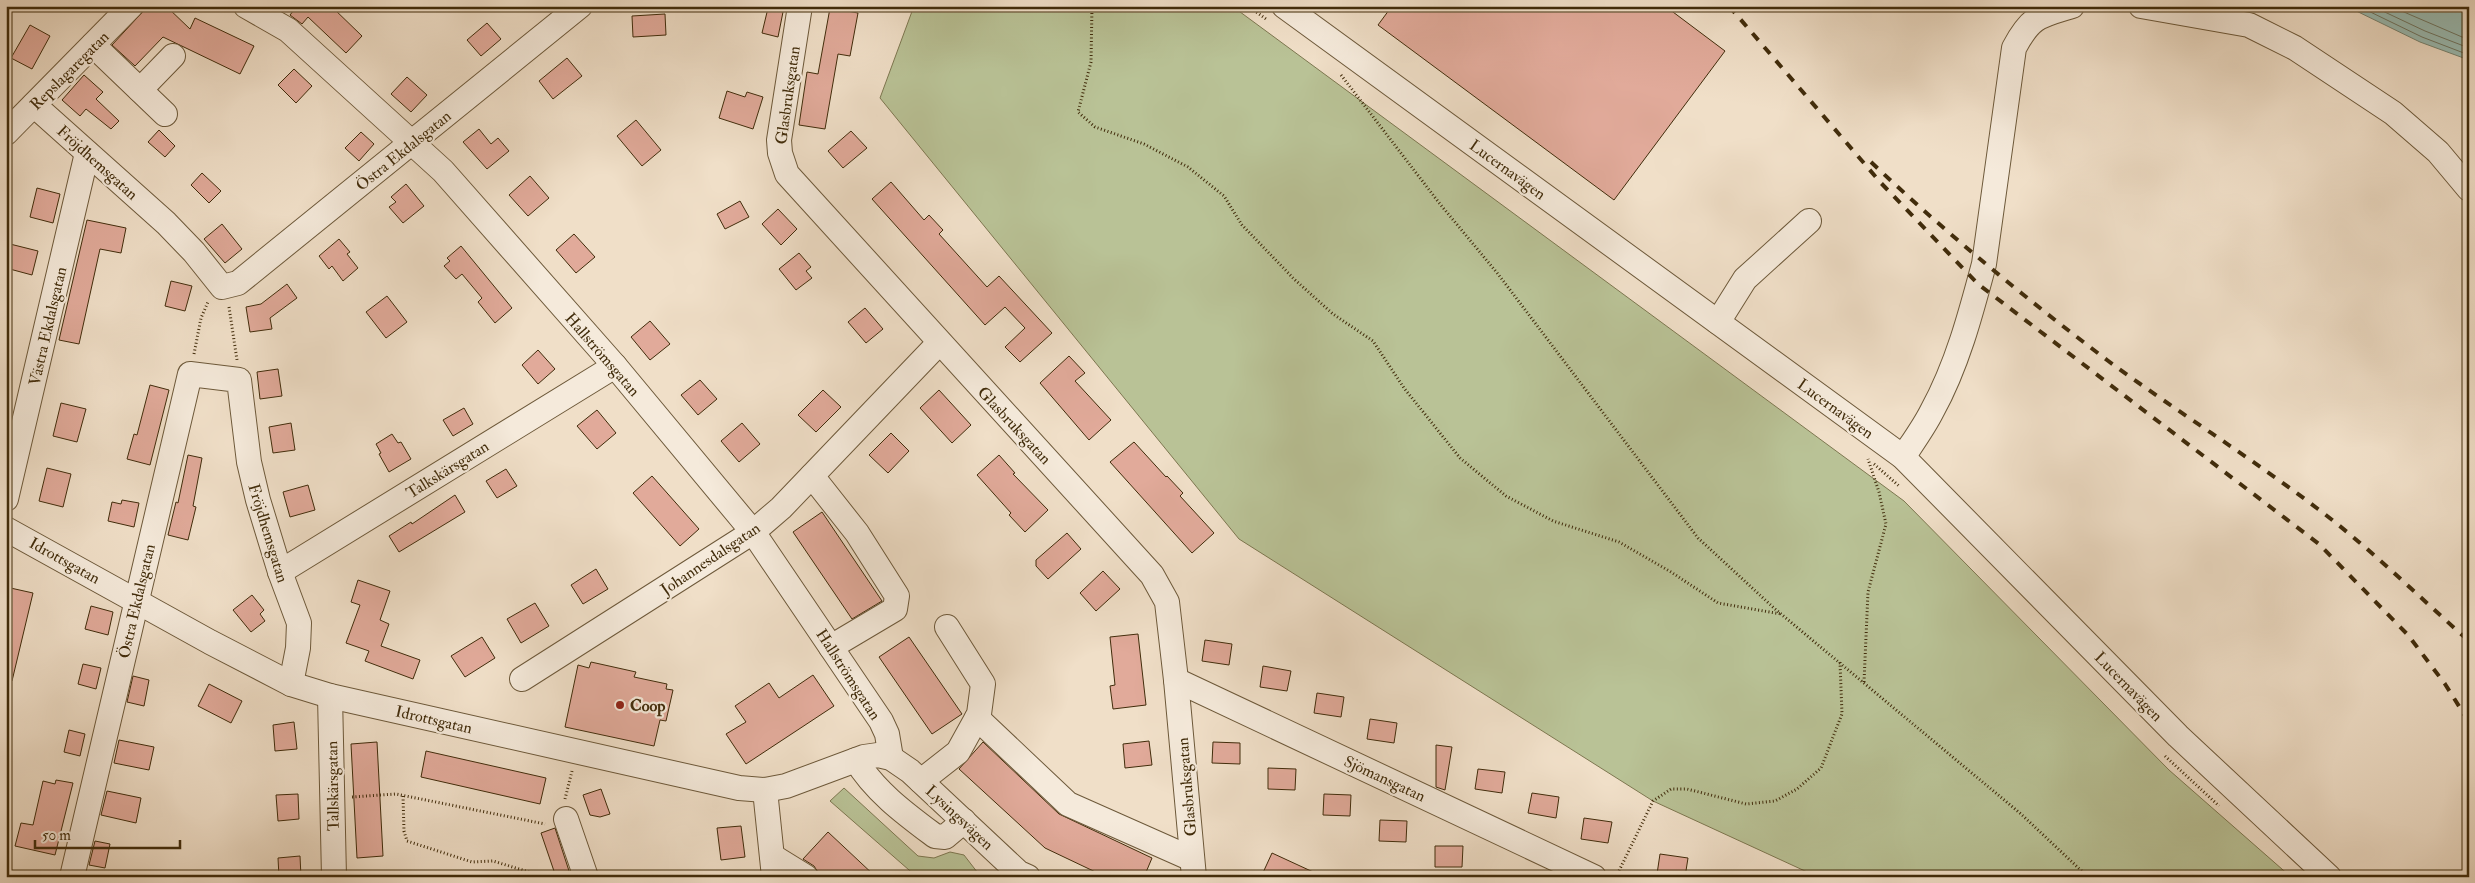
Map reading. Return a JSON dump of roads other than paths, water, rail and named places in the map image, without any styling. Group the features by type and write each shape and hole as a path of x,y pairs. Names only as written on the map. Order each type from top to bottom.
{"street":[{"name":"Repslagaregatan","path":"6,133 131,6"},
{"name":"Hallströmsgatan","path":"246,6 288,30 414,142 443,171 614,366 753,532 881,721 887,734 891,758"},
{"name":"Östra Ekdalsgatan","path":"222,287 238,283 580,6"},
{"name":"Glasbruksgatan","path":"800,6 779,140 782,163 795,185 1152,575 1167,602 1193,868"},
{"path":"1903,456 1932,412 1952,370 1982,270 2014,48 2024,29 2038,16 2072,6"},
{"path":"2141,6 2249,25 2295,48 2393,113 2438,152 2469,189"},
{"name":"Lucernavägen","path":"1278,14 1718,322 1903,456 2178,736 2329,877"},
{"path":"93,45 165,114"},
{"path":"140,90 173,56"},
{"name":"Fröjdhemsgatan","path":"34,105 166,223 194,252 222,287"},
{"name":"Västra Ekdalsgatan","path":"6,499 88,153"},
{"path":"1718,322 1745,279 1809,221"},
{"name":"Johannesdalsgatan","path":"522,679 753,532 812,476 939,343"},
{"name":"Talkskärsgatan","path":"280,572 614,366"},
{"name":"Östra Ekdalsgatan","path":"72,877 190,374 239,380"},
{"name":"Fröjdhemsgatan","path":"239,380 249,462 280,572 299,623 298,648 291,684"},
{"path":"812,476 857,533 897,596 895,609 831,647"},
{"name":"Idrottsgatan","path":"6,528 210,642 291,684 330,696 739,788 765,790 786,786 856,760 878,755 891,758"},
{"path":"921,781 958,752 977,718 983,684 947,627"},
{"name":"Sjömansgatan","path":"1176,680 1594,877"},
{"name":"Tallskärsgatan","path":"330,696 334,877"},
{"path":"977,718 1068,804 1193,868"},
{"name":"Lysingsvägen","path":"891,758 910,770 1021,875"},
{"path":"856,760 863,772 878,788 935,836 945,837 964,821"},
{"path":"765,790 772,866 806,877"},
{"path":"566,819 586,877"}],"water":[{"path":"2346,6 2469,6 2469,60 2420,42"}],"railway":[{"path":"1729,6 1881,183 1978,284 2319,544 2408,635 2445,684 2469,722"},
{"path":"1871,162 1957,240 2076,337 2133,379 2240,452 2338,524 2469,641"}],"place":[{"name":"Coop","path":"620,705"}]}
